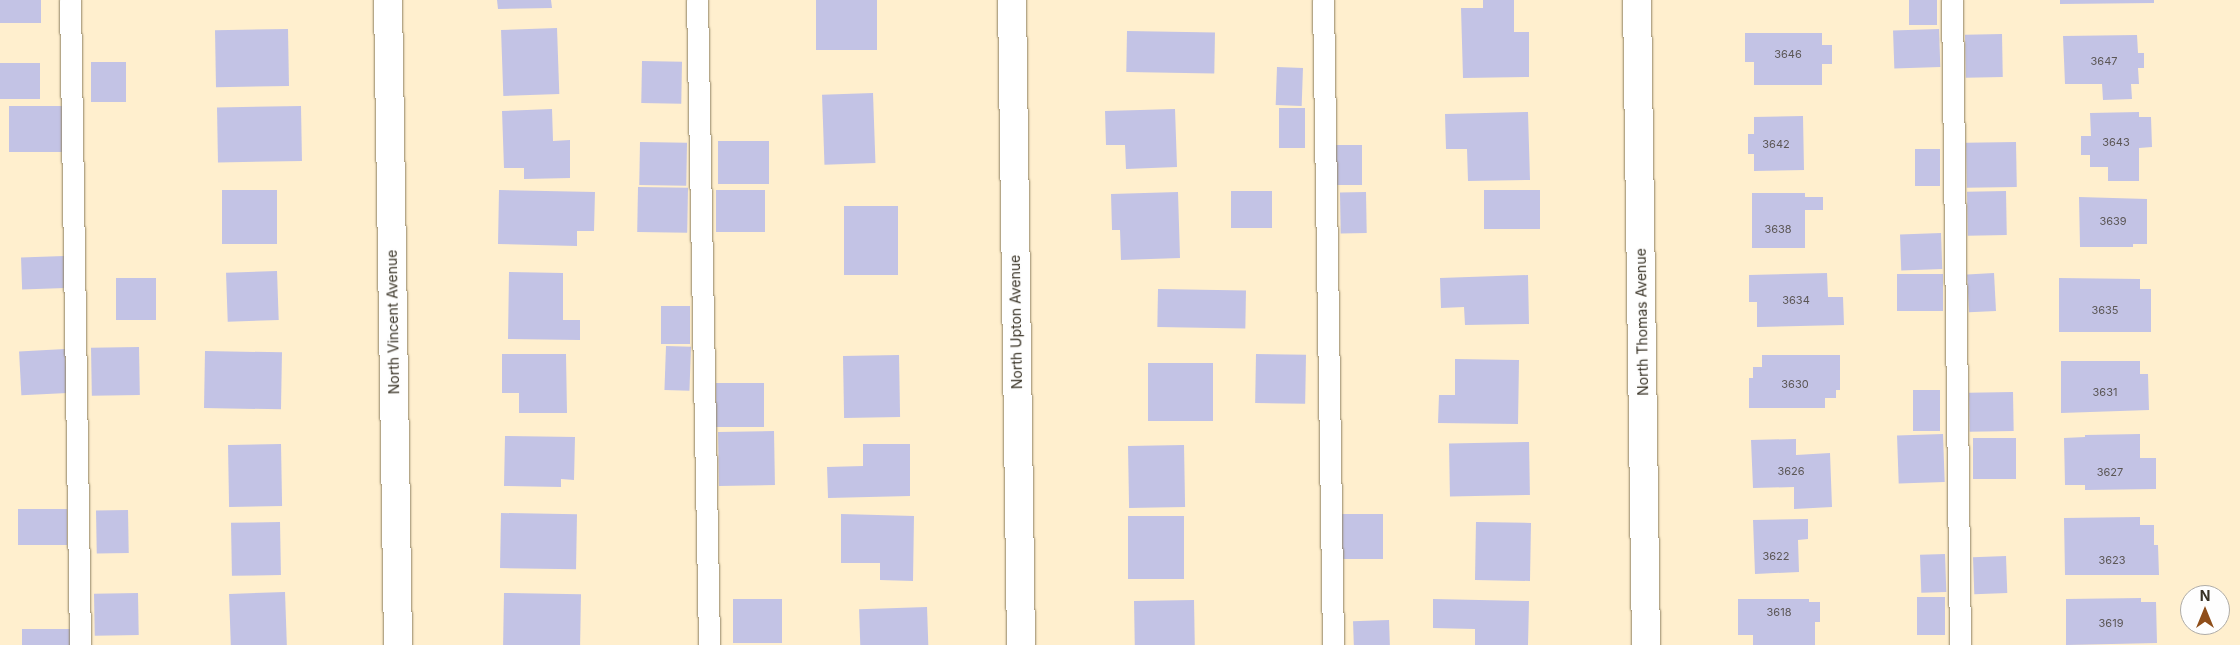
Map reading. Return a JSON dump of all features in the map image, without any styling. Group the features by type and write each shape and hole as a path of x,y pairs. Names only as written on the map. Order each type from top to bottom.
{"street":[{"name":"North Vincent Avenue","path":"388,0 398,645"},
{"name":"North Upton Avenue","path":"1012,0 1021,645"},
{"name":"North Thomas Avenue","path":"1637,0 1646,645"}],"lane":[{"path":"70,0 80,645"},
{"path":"697,0 709,645"},
{"path":"1323,0 1333,645"},
{"path":"1952,0 1960,645"}],"building":[{"path":"0,0 41,0 41,23 0,23"},
{"path":"497,0 551,0 552,8 498,9"},
{"path":"816,0 877,0 877,50 816,50"},
{"path":"1483,0 1514,0 1514,32 1529,32 1529,77 1463,78 1461,8 1483,8"},
{"path":"1909,0 1937,0 1937,25 1909,25"},
{"path":"2060,0 2154,0 2154,3 2060,4"},
{"path":"557,28 559,94 503,96 501,30"},
{"path":"288,29 289,86 216,87 215,30"},
{"path":"1939,29 1940,67 1894,69 1893,31"},
{"path":"1127,31 1215,33 1214,74 1126,72"},
{"path":"1745,33 1822,33 1822,45 1832,45 1832,64 1822,64 1822,85 1754,85 1754,62 1745,62"},
{"path":"2002,34 2003,77 1966,78 1965,35"},
{"path":"2137,35 2138,53 2144,53 2144,68 2138,68 2139,84 2131,84 2132,99 2103,100 2102,84 2065,84 2063,36"},
{"path":"642,61 682,62 681,104 641,103"},
{"path":"91,62 126,62 126,102 91,102"},
{"path":"0,63 40,63 40,99 0,99"},
{"path":"1277,67 1303,68 1302,106 1276,105"},
{"path":"873,93 875,163 824,165 822,95"},
{"path":"9,106 62,106 62,152 9,152"},
{"path":"301,106 302,161 218,162 217,107"},
{"path":"1279,108 1305,108 1305,148 1279,148"},
{"path":"552,109 553,141 570,140 570,178 524,179 524,168 504,168 502,111"},
{"path":"1175,109 1177,167 1126,169 1125,145 1106,145 1105,111"},
{"path":"1528,112 1530,180 1468,181 1467,149 1446,149 1445,114"},
{"path":"2139,112 2139,117 2151,117 2152,147 2139,148 2139,181 2108,181 2108,167 2090,167 2090,155 2081,155 2081,136 2091,136 2090,113"},
{"path":"1803,116 1804,170 1754,171 1754,154 1748,154 1748,134 1754,134 1754,117"},
{"path":"718,141 769,141 769,184 718,184"},
{"path":"640,142 687,143 686,186 639,185"},
{"path":"2016,142 2017,187 1967,188 1966,143"},
{"path":"1336,145 1362,145 1362,185 1336,185"},
{"path":"1915,149 1940,149 1940,186 1915,186"},
{"path":"638,187 688,188 687,233 637,232"},
{"path":"222,190 277,190 277,244 222,244"},
{"path":"499,190 595,192 594,231 577,231 577,246 498,244"},
{"path":"716,190 765,190 765,232 716,232"},
{"path":"1484,190 1540,190 1540,229 1484,229"},
{"path":"1231,191 1272,191 1272,228 1231,228"},
{"path":"2006,191 2007,235 1968,236 1967,192"},
{"path":"1178,192 1180,258 1121,260 1120,230 1112,230 1111,194"},
{"path":"1340,192 1366,192 1367,233 1341,233"},
{"path":"1752,193 1805,193 1805,197 1823,197 1823,210 1805,210 1805,248 1752,248"},
{"path":"2079,197 2147,199 2147,244 2133,244 2133,247 2080,247"},
{"path":"844,206 898,206 898,275 844,275"},
{"path":"1941,233 1942,269 1901,270 1900,234"},
{"path":"64,256 65,288 22,289 21,258"},
{"path":"277,271 279,320 228,322 226,273"},
{"path":"509,272 563,273 563,320 580,320 580,340 508,339"},
{"path":"1827,273 1828,297 1843,297 1844,325 1757,327 1757,302 1749,302 1749,275"},
{"path":"1994,273 1996,311 1969,312 1967,274"},
{"path":"1897,274 1943,274 1943,311 1897,311"},
{"path":"1528,275 1529,324 1465,325 1464,307 1441,308 1440,278"},
{"path":"116,278 156,278 156,320 116,320"},
{"path":"2059,278 2140,279 2140,289 2151,289 2151,332 2059,332"},
{"path":"1158,289 1246,291 1245,329 1157,327"},
{"path":"661,306 690,306 690,344 661,344"},
{"path":"666,346 691,347 689,391 664,390"},
{"path":"139,347 140,395 92,396 91,348"},
{"path":"65,349 67,393 21,395 19,351"},
{"path":"205,351 282,352 281,409 204,408"},
{"path":"502,354 566,354 567,413 519,413 519,393 502,393"},
{"path":"1256,354 1306,355 1305,404 1255,403"},
{"path":"899,355 900,417 844,418 843,356"},
{"path":"1762,355 1840,355 1840,390 1836,390 1836,398 1825,398 1825,408 1749,408 1749,378 1753,378 1753,367 1762,367"},
{"path":"1455,359 1519,360 1518,424 1438,423 1439,395 1455,395"},
{"path":"2061,361 2140,361 2140,374 2148,374 2149,410 2061,413"},
{"path":"1148,363 1213,363 1213,421 1148,421"},
{"path":"716,383 764,383 764,427 716,427"},
{"path":"1913,390 1940,390 1940,431 1913,431"},
{"path":"2013,392 2014,431 1970,432 1969,393"},
{"path":"774,431 775,485 719,486 718,432"},
{"path":"1943,434 1945,482 1899,484 1897,436"},
{"path":"2140,434 2140,458 2156,458 2156,489 2085,490 2085,485 2065,485 2064,438 2085,437 2085,435"},
{"path":"505,436 575,437 574,480 561,479 561,487 504,486"},
{"path":"1973,438 2016,438 2016,479 1973,479"},
{"path":"1796,439 1796,455 1830,453 1832,507 1794,509 1794,487 1753,488 1751,440"},
{"path":"1529,442 1530,495 1450,496 1449,443"},
{"path":"281,444 282,506 229,507 228,445"},
{"path":"863,444 910,444 910,496 828,498 827,467 863,466"},
{"path":"1184,445 1185,507 1129,508 1128,446"},
{"path":"18,509 67,509 67,545 18,545"},
{"path":"128,510 129,553 97,554 96,511"},
{"path":"501,513 577,514 576,569 500,568"},
{"path":"841,514 914,516 913,581 880,580 880,563 841,563"},
{"path":"1341,514 1383,514 1383,559 1341,559"},
{"path":"1128,516 1184,516 1184,579 1128,579"},
{"path":"2140,517 2140,525 2154,525 2154,545 2158,545 2159,575 2065,575 2064,518"},
{"path":"1808,519 1808,539 1798,540 1799,572 1755,574 1753,520"},
{"path":"280,522 281,575 232,576 231,523"},
{"path":"1476,522 1531,523 1530,581 1475,580"},
{"path":"1945,554 1946,592 1921,593 1920,555"},
{"path":"2006,556 2007,593 1974,594 1973,557"},
{"path":"285,592 287,645 231,645 229,594"},
{"path":"138,593 139,635 95,636 94,594"},
{"path":"504,593 581,594 580,645 503,645"},
{"path":"1917,597 1945,597 1945,635 1917,635"},
{"path":"2141,598 2141,602 2156,602 2157,643 2066,645 2066,599"},
{"path":"733,599 782,599 782,643 733,643"},
{"path":"1433,599 1529,601 1528,645 1475,645 1475,629 1433,628"},
{"path":"1738,599 1809,599 1809,602 1820,602 1820,622 1815,622 1815,645 1753,645 1753,635 1738,635"},
{"path":"1194,600 1195,645 1135,645 1134,601"},
{"path":"927,607 928,645 860,645 859,609"},
{"path":"1389,620 1390,645 1354,645 1353,621"},
{"path":"22,629 70,629 70,645 22,645"}]}
